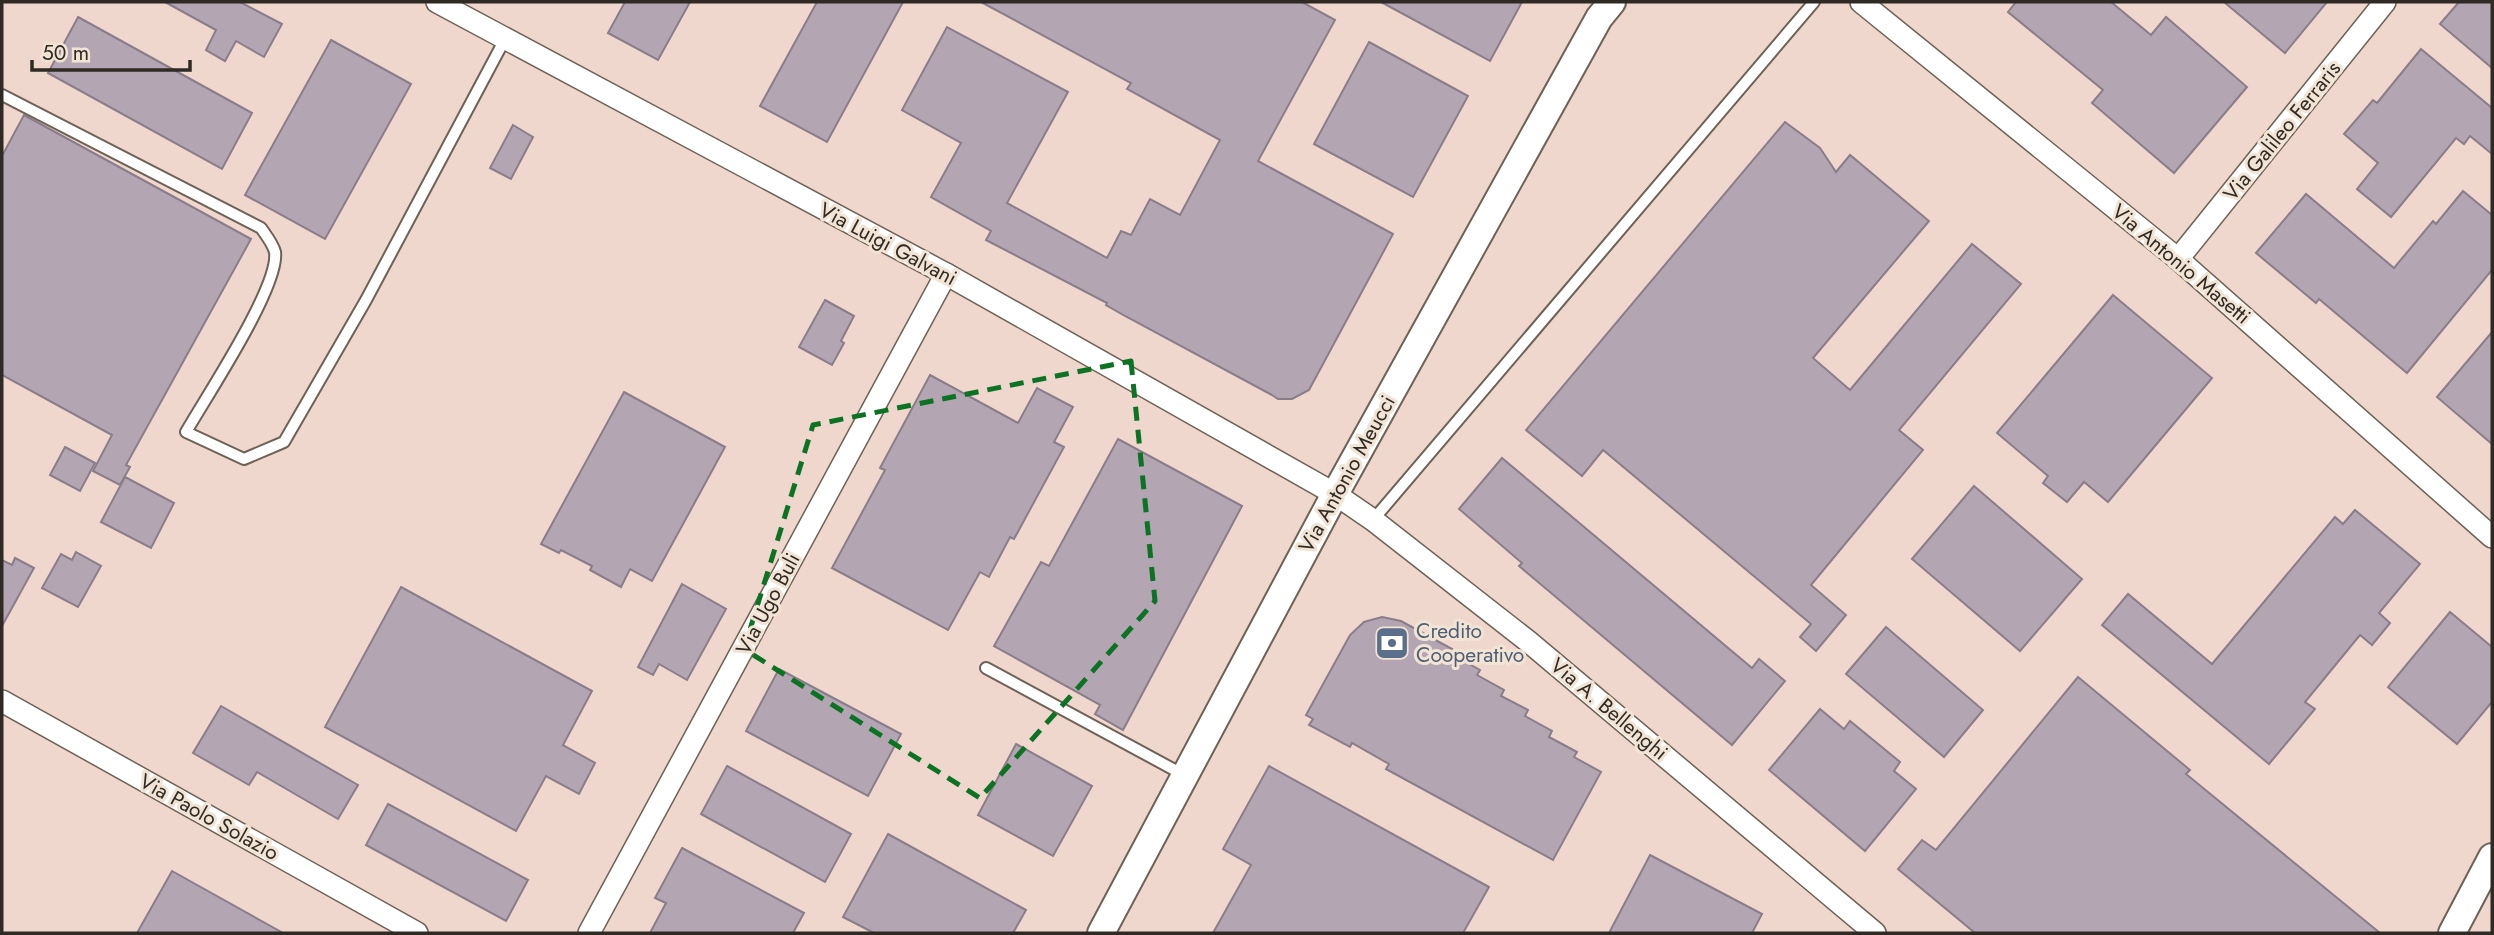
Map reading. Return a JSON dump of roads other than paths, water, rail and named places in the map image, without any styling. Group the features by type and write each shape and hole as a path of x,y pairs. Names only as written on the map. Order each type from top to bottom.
{"street":[{"name":"Via Luigi Galvani","path":"437,2 946,274 1335,494"},
{"name":"Via Antonio Masetti","path":"1861,2 2178,259 2492,537"},
{"name":"Via Galileo Ferraris","path":"2178,259 2385,2"},
{"name":"Via Antonio Meucci","path":"1101,933 1335,494 1605,7"},
{"name":"Via Ugo Buli","path":"589,933 946,274"},
{"name":"Via A. Bellenghi","path":"1335,494 1373,520 1529,642 1875,933"},
{"name":"Via Paolo Solazio","path":"2,701 416,933"},
{"path":"2452,933 2492,857"}],"lane":[{"path":"1373,520 1814,2"},
{"path":"2,95 261,228 275,250 273,273 264,297 186,432 244,459 284,442 366,300 505,38"},
{"path":"986,668 1184,775"}],"place":[{"name":"Credito Cooperativo","path":"1392,643"}]}
